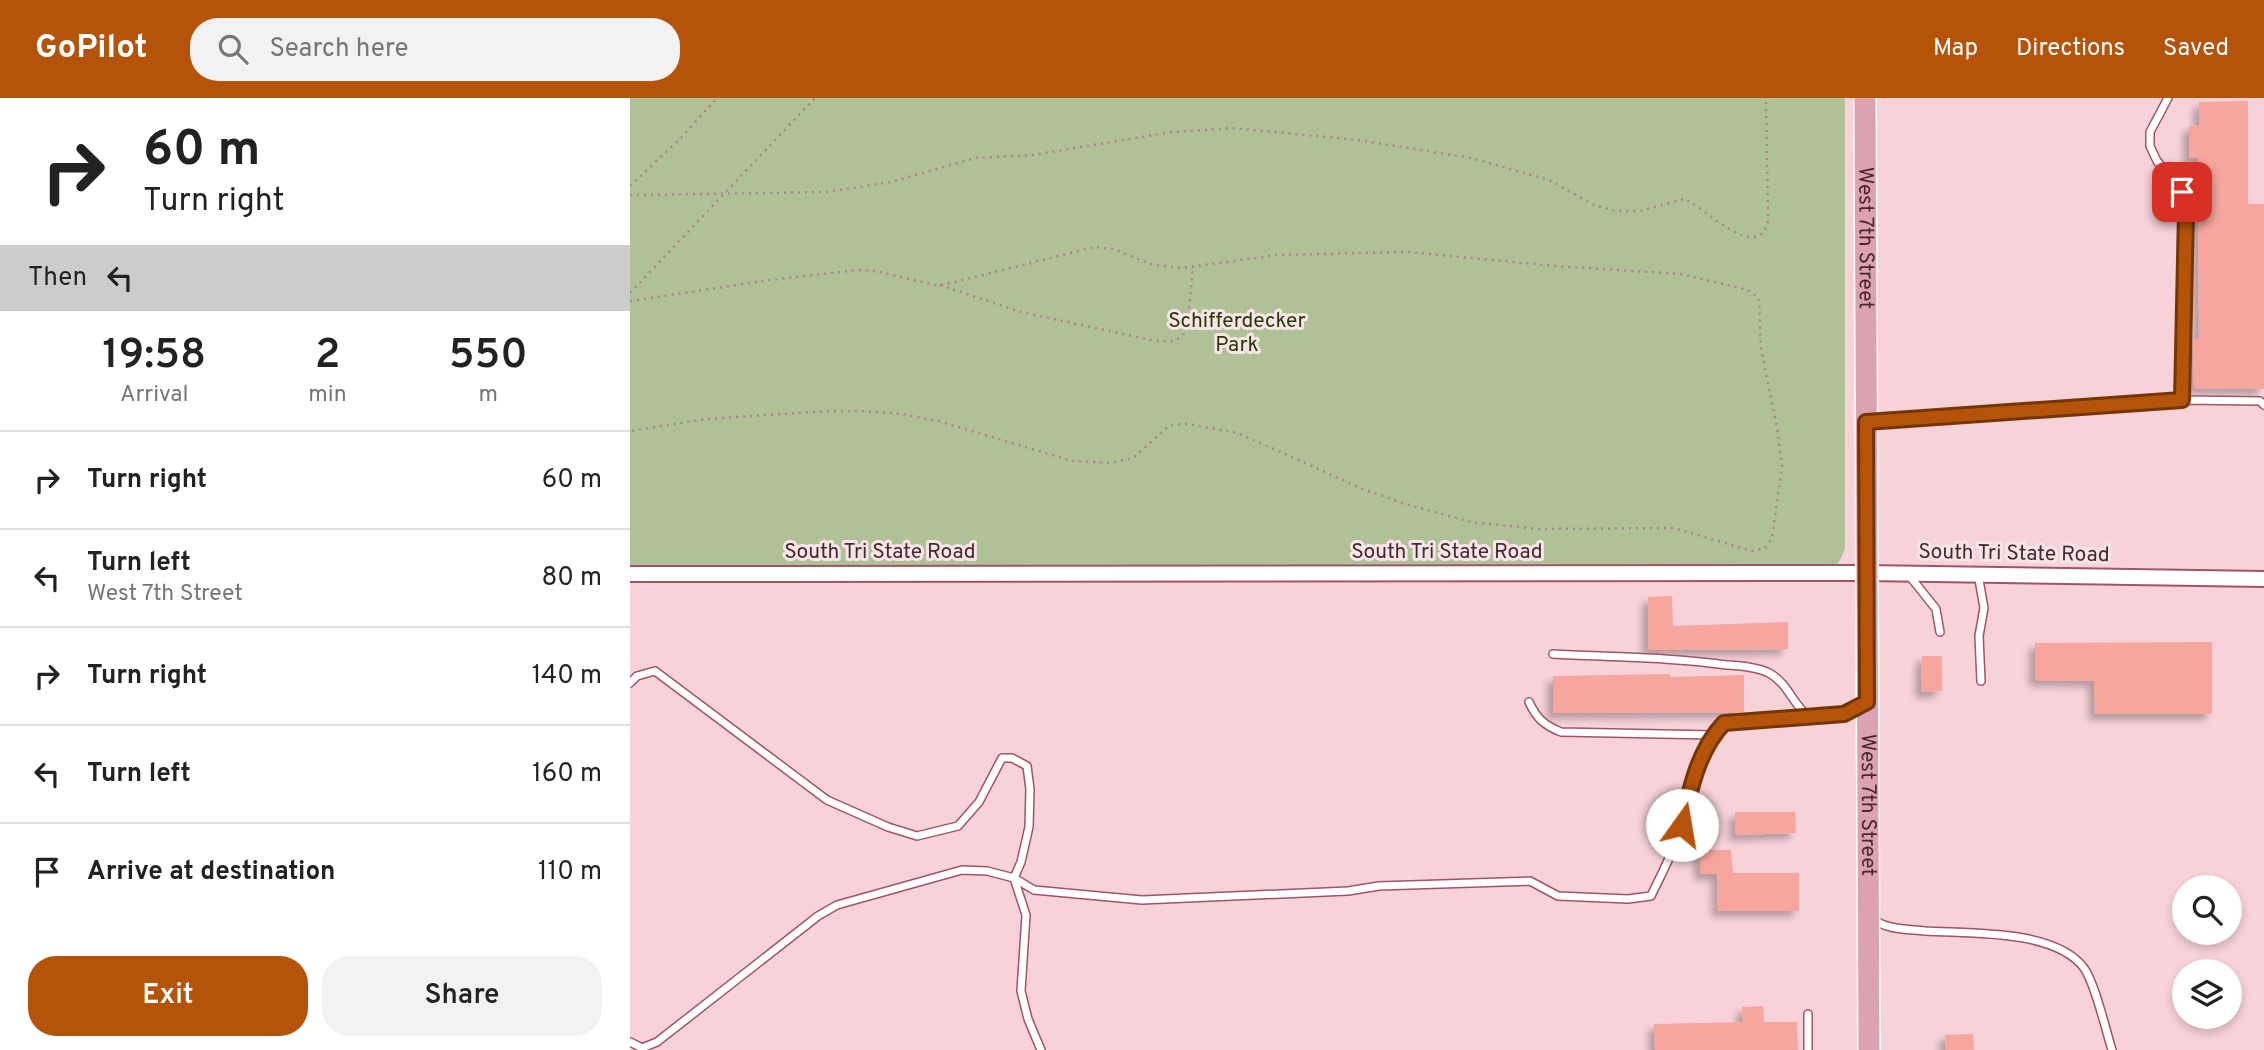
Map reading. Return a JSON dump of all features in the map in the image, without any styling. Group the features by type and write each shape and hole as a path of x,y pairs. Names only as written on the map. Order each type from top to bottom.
{"main road":[{"name":"West 7th Street","path":"1865,98 1869,1050"}],"street":[{"name":"South Tri State Road","path":"630,573 1978,573 2264,579"}],"lane":[{"path":"2168,98 2150,132 2150,146 2157,161 2182,192 2186,213 2182,400"},
{"path":"1866,422 2182,400 2260,401 2264,405"},
{"path":"1908,573 1936,608 1940,632"},
{"path":"1978,573 1984,608 1979,636 1981,681"},
{"path":"1553,654 1699,661 1750,668 1769,673 1782,682 1801,711 1809,717"},
{"path":"630,683 637,676 655,671 827,800 865,818 917,836 958,826 979,802 1002,758 1012,758 1027,766 1030,789 1029,827 1021,862 1014,878 1026,915 1021,991 1027,1019 1041,1050"},
{"path":"1529,702 1537,718 1545,726 1561,732 1713,735"},
{"path":"630,1042 642,1048 657,1042 818,916 837,905 962,870 986,870 1014,878 1034,890 1143,900 1348,891 1379,886 1530,881 1558,896 1628,899 1651,896 1682,825 1691,786 1713,735 1724,723 1844,714 1867,702"},
{"path":"1868,913 1877,922 1893,927 2020,938 2064,950 2085,968 2112,1050"},
{"path":"1808,1014 1808,1050"}],"path":[{"path":"630,186 680,139 717,98"},
{"path":"630,293 815,98"},
{"path":"630,195 826,192 891,182 975,159 1033,155 1172,132 1250,129 1358,140 1471,158 1549,180 1603,209 1640,211 1684,199 1732,232 1752,237 1763,233 1769,220 1766,98"},
{"path":"630,431 706,419 861,411 901,414 938,421 1072,461 1103,463 1133,458 1163,429 1174,424 1188,424 1238,433 1375,494 1471,522 1538,529 1674,528 1745,550 1758,551 1769,544 1774,527 1782,466 1761,348 1759,298 1754,293 1681,274 1554,266 1408,252 1277,255 1193,268 1168,268 1150,264 1114,249 1094,247 940,285"},
{"path":"630,301 770,280 857,270 875,271 940,285 1021,312 1151,340 1171,341 1183,336 1187,329 1193,268"}],"green space":[{"name":"Schifferdecker Park","path":"630,98 1845,98 1843,554 1831,569 630,569"}],"building":[{"path":"2248,101 2248,204 2264,204 2264,389 2194,388 2193,339 2199,339 2198,158 2189,158 2189,126 2199,125 2199,102"},
{"path":"1672,596 1673,626 1788,622 1788,649 1648,650 1648,597"},
{"path":"2212,642 2212,714 2095,714 2094,681 2035,680 2035,643"},
{"path":"1922,656 1942,656 1942,691 1921,692"},
{"path":"1670,674 1670,677 1744,675 1744,712 1553,713 1553,676"},
{"path":"1735,812 1795,812 1796,833 1735,835"},
{"path":"1700,850 1731,850 1733,873 1799,873 1799,911 1718,911 1717,874 1700,874"},
{"path":"1763,1006 1764,1022 1797,1022 1798,1050 1655,1050 1654,1024 1743,1022 1742,1007"},
{"path":"1973,1034 1974,1050 1946,1050 1945,1035"}],"route":[{"path":"1682,825 1691,786 1702,758 1713,735 1724,723 1844,714 1867,702 1866,422 2182,400 2186,213 2182,192"}]}
